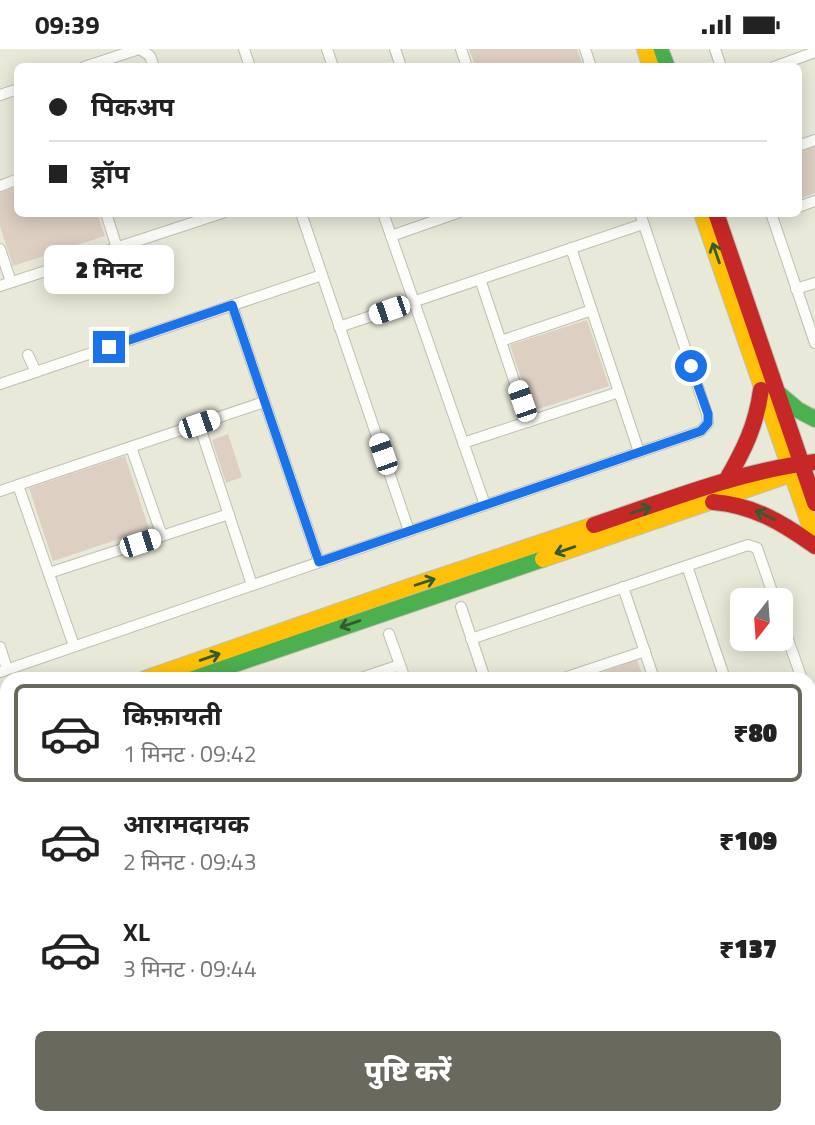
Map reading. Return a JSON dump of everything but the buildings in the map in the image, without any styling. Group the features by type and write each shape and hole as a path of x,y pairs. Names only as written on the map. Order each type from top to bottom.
{"main road":[{"path":"704,217 797,468 815,540"},
{"path":"717,217 769,389 815,419"},
{"path":"726,481 749,444 769,389"},
{"path":"165,672 726,481 797,468"},
{"path":"211,672 797,468"},
{"path":"797,468 815,503"},
{"path":"708,501 760,512 815,546"}],"street":[{"path":"96,63 140,49 150,56 153,63"},
{"path":"785,63 815,52"},
{"path":"107,217 117,248"},
{"path":"0,249 6,284 117,248 199,217"},
{"path":"302,217 409,531"},
{"path":"384,217 485,505"},
{"path":"391,236 445,217"},
{"path":"775,217 815,343"},
{"path":"0,647 4,670 701,431 708,423 708,414 641,219 571,248 339,327"},
{"path":"571,248 639,452"},
{"path":"0,384 322,275"},
{"path":"480,279 528,422"},
{"path":"796,289 815,283"},
{"path":"232,305 319,562"},
{"path":"501,341 592,310"},
{"path":"28,355 36,372"},
{"path":"463,443 619,392"},
{"path":"0,491 264,401"},
{"path":"199,424 252,585"},
{"path":"131,447 162,536"},
{"path":"18,485 74,646"},
{"path":"49,573 229,514"},
{"path":"471,639 748,545 757,548 771,588"},
{"path":"687,566 723,672"},
{"path":"623,587 652,672"},
{"path":"461,607 483,672"},
{"path":"389,633 402,672"},
{"path":"582,672 645,651"},
{"path":"792,651 800,672"},
{"path":"379,672 400,665"}],"shaded area":[{"path":"469,49 577,49 582,63 474,63"},
{"path":"815,144 815,193 802,198 802,149"},
{"path":"14,187 14,217 98,217 105,236 13,266 0,226 0,192"},
{"path":"587,320 609,386 532,411 510,345"},
{"path":"228,434 242,477 226,483 212,440"},
{"path":"125,456 149,529 53,561 29,488"},
{"path":"637,660 641,672 603,672"}],"traffic: fast":[{"path":"660,49 665,63"},
{"path":"778,393 798,410 815,419"},
{"path":"212,672 543,559"}],"traffic: slow":[{"path":"645,49 650,63"},
{"path":"703,217 815,540"},
{"path":"543,559 785,476"},
{"path":"165,672 594,525"}],"traffic: jam":[{"path":"717,217 815,503"},
{"path":"726,481 748,437 761,390"},
{"path":"594,525 759,472 815,462"},
{"path":"713,502 741,507 767,516 815,546"}],"route":[{"path":"109,347 232,305 319,562 701,431 708,423 708,414 691,366"}]}
